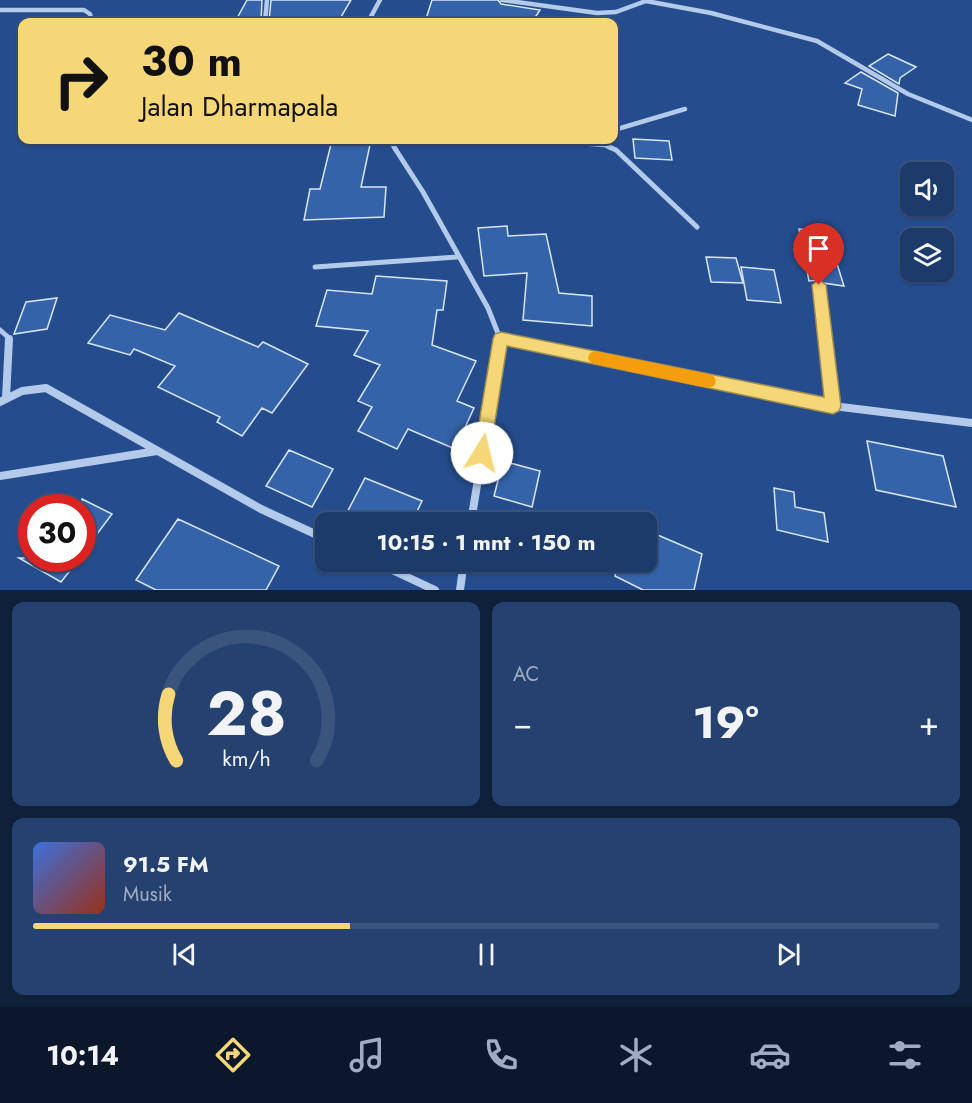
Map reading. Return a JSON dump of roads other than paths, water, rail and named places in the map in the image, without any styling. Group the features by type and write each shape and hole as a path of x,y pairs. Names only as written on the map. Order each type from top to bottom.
{"street":[{"path":"265,18 267,0"},
{"path":"370,18 380,0"},
{"path":"502,0 598,13 626,11 640,1 646,1 711,13 817,41 908,94 972,120"},
{"path":"0,10 84,10 90,14 91,18"},
{"path":"618,129 685,109"},
{"path":"393,144 423,192 457,257 488,308 501,339 473,512"},
{"path":"595,144 616,150 698,227"},
{"path":"315,267 457,257"},
{"path":"819,285 833,406"},
{"path":"0,330 9,338 3,400"},
{"path":"501,339 833,406 972,423"},
{"path":"3,400 21,390 46,388 261,509 315,534"},
{"path":"0,476 157,451"},
{"path":"397,572 435,590"},
{"path":"460,590 462,572"}]}
